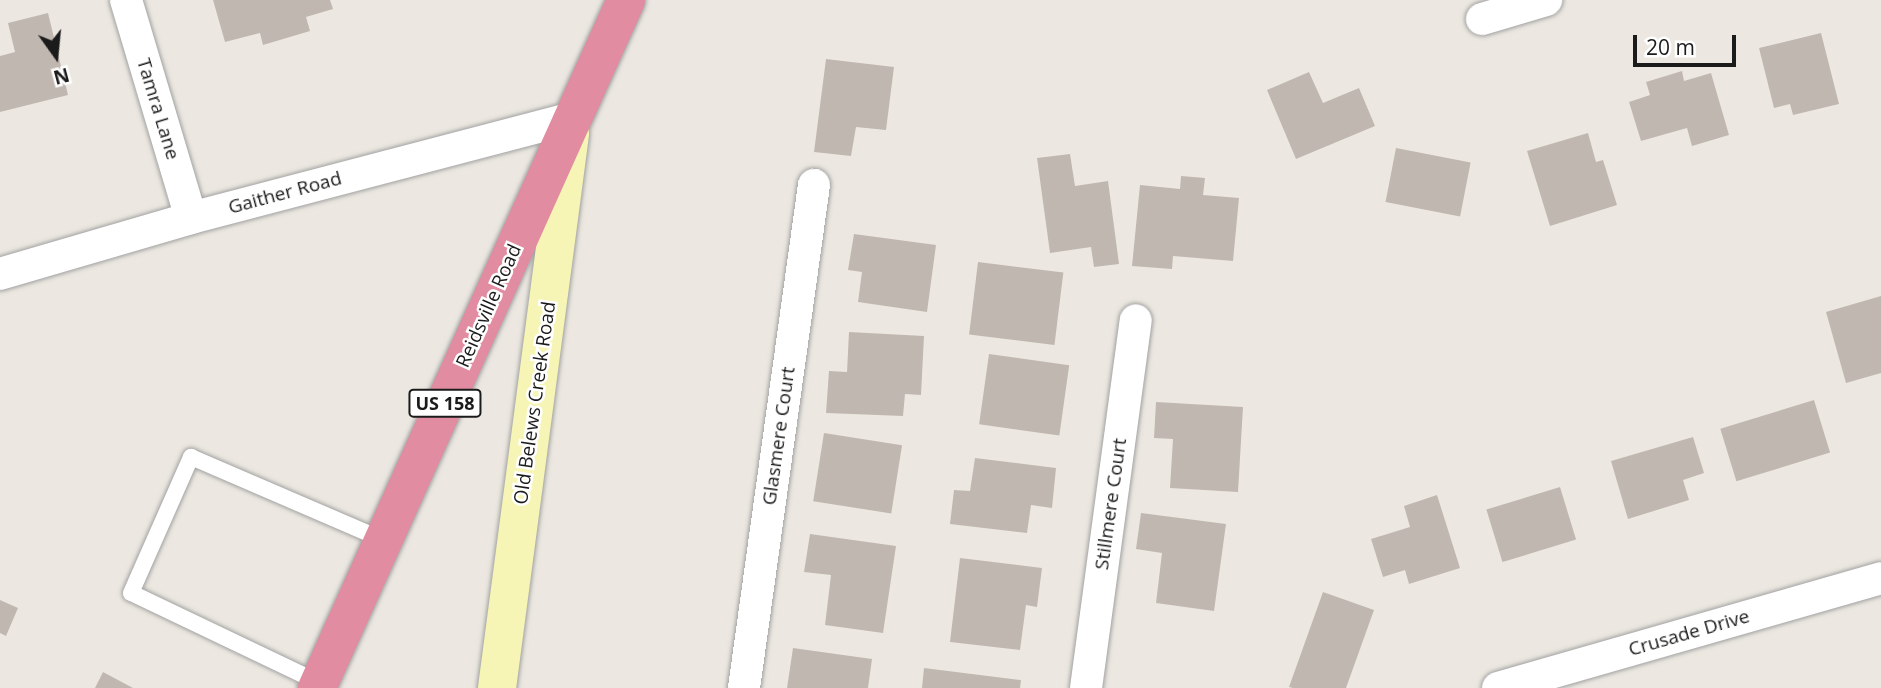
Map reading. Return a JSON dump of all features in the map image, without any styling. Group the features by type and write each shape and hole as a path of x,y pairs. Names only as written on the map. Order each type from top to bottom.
{"highway":[{"name":"Reidsville Road","path":"318,686 626,0"}],"street":[{"name":"Tamra Lane","path":"126,0 191,218"},
{"path":"1482,19 1546,0"},
{"name":"Gaither Road","path":"0,274 191,218 573,118"},
{"name":"Old Belews Creek Road","path":"497,688 573,118"},
{"name":"Glasmere Court","path":"744,688 814,184"},
{"name":"Stillmere Court","path":"1086,688 1136,320"},
{"name":"Crusade Drive","path":"1498,688 1881,578"}],"lane":[{"path":"318,686 131,593 191,457 384,540"}],"building":[{"path":"213,0 330,0 333,9 306,17 310,31 263,45 260,33 225,42"},
{"path":"48,13 68,95 0,112 0,56 15,52 8,23"},
{"path":"1821,33 1839,104 1793,115 1790,104 1774,108 1759,48"},
{"path":"826,59 894,67 886,130 856,127 851,156 814,152"},
{"path":"1682,71 1684,81 1711,73 1729,135 1692,146 1687,128 1641,141 1629,102 1650,95 1646,82"},
{"path":"1309,72 1323,103 1359,88 1375,126 1296,159 1267,90"},
{"path":"1588,133 1596,162 1603,160 1617,205 1550,226 1527,151"},
{"path":"1396,148 1471,163 1460,216 1386,202"},
{"path":"1070,154 1075,186 1108,181 1119,264 1094,267 1091,247 1050,253 1037,158"},
{"path":"1181,176 1205,178 1203,195 1239,198 1233,261 1173,256 1172,269 1132,266 1140,185 1180,189"},
{"path":"854,234 936,245 927,312 858,302 862,272 848,270"},
{"path":"978,262 1063,272 1054,345 969,334"},
{"path":"1881,296 1881,373 1846,383 1826,312"},
{"path":"849,332 924,336 921,395 905,394 903,416 826,413 829,371 847,372"},
{"path":"989,354 1069,365 1059,436 979,424"},
{"path":"1814,400 1830,453 1736,481 1720,429"},
{"path":"1156,402 1243,407 1238,492 1170,488 1173,439 1154,438"},
{"path":"824,433 902,445 891,514 813,501"},
{"path":"1693,437 1704,473 1683,480 1689,500 1628,519 1611,461"},
{"path":"975,458 1056,468 1052,508 1031,505 1027,533 950,524 954,490 970,491"},
{"path":"1560,487 1576,540 1502,562 1486,510"},
{"path":"1437,495 1460,568 1409,584 1405,570 1383,577 1371,539 1410,527 1404,506"},
{"path":"1141,513 1226,524 1214,611 1156,603 1162,553 1136,549"},
{"path":"810,534 896,546 883,633 825,625 831,575 804,572"},
{"path":"960,558 1042,568 1037,607 1026,605 1020,650 950,642"},
{"path":"1323,592 1374,610 1346,688 1289,687"},
{"path":"0,600 18,608 6,636 0,633"},
{"path":"793,648 872,659 868,688 787,688"},
{"path":"924,668 1021,680 1020,688 922,688"},
{"path":"103,672 133,688 95,688"}]}
